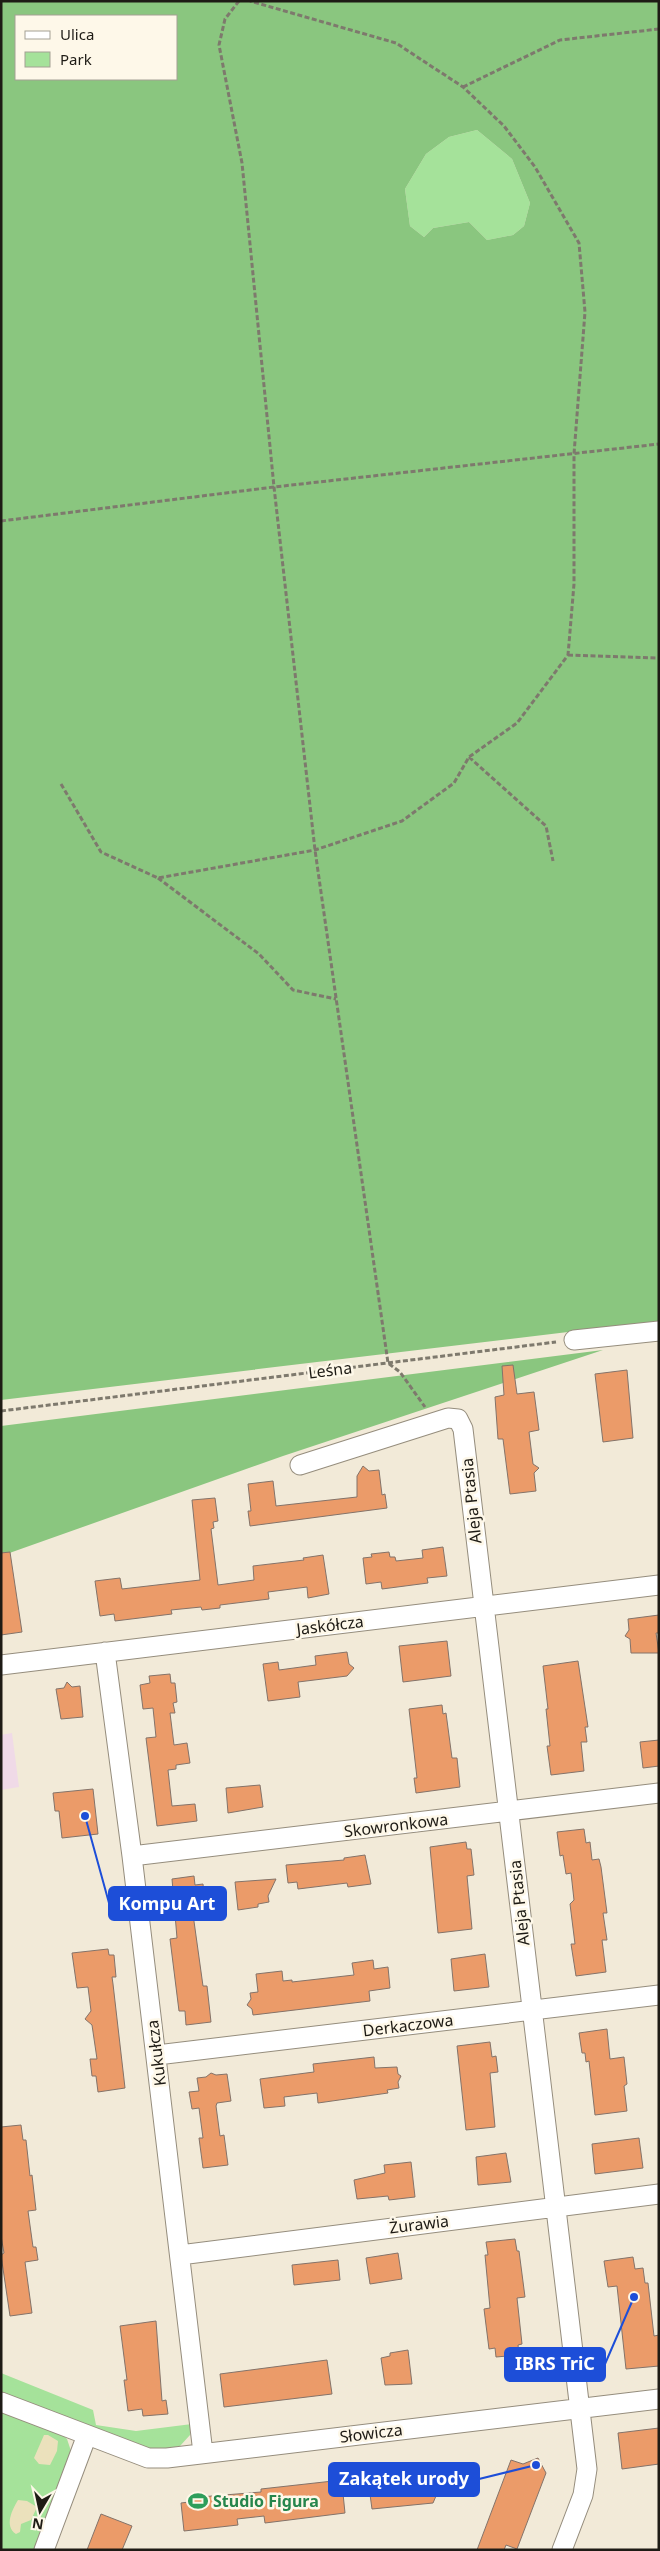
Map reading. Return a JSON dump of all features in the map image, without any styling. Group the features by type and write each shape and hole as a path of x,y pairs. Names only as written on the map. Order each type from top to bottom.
{"street":[{"path":"574,1340 659,1331"},
{"name":"Aleja Ptasia","path":"300,1465 435,1421 458,1419 463,1429 587,2469 583,2495 562,2550"},
{"name":"Jaskółcza","path":"1,1665 659,1585"},
{"name":"Kukułcza","path":"105,1652 157,2055 203,2453"},
{"name":"Skowronkowa","path":"132,1856 659,1793"},
{"name":"Derkaczowa","path":"157,2055 659,1995"},
{"name":"Żurawia","path":"180,2254 659,2194"},
{"name":"Słowicza","path":"1,2402 148,2458 167,2458 659,2399"},
{"path":"44,2550 87,2435"}],"path":[{"path":"239,1 224,19 219,46 242,163 274,487 315,850 388,1363 400,1372 435,1421"},
{"path":"158,878 315,850 402,821 454,783 469,757 517,723 568,655 574,584 574,454 585,312 579,243 536,167 504,126 463,87 396,42 250,1"},
{"path":"463,87 560,40 659,29"},
{"path":"1,521 274,487 659,444"},
{"path":"568,655 659,658"},
{"path":"469,757 546,826 553,861"},
{"path":"61,784 101,852 158,878 259,954 293,990 336,999"},
{"name":"Leśna","path":"1,1411 574,1340"}],"shaded area":[{"path":"12,1733 19,1787 1,1790 1,1735"}],"green space":[{"path":"1,1 659,1 659,1321 1,1400","holes":["477,130 512,159 530,203 524,226 513,235 487,240 469,222 433,228 424,237 410,226 405,189 426,154 449,137"]},
{"path":"477,130 512,159 530,203 524,226 513,235 487,240 469,222 433,228 424,237 410,226 405,189 426,154 449,137"},
{"path":"603,1350 283,1456 1,1556 1,1426"},
{"path":"1,2373 93,2410 96,2425 136,2431 192,2424 190,2435 180,2446 154,2451 1,2394"},
{"path":"1,2410 62,2434 67,2439 71,2451 37,2550 1,2550"}],"sand":[{"path":"44,2435 48,2435 58,2441 57,2451 50,2465 39,2464 34,2458"},
{"path":"18,2500 27,2501 37,2507 31,2520 21,2524 20,2532 16,2534 10,2527 10,2518"}],"building":[{"path":"513,1365 517,1394 534,1392 539,1430 529,1432 533,1464 539,1468 534,1473 536,1491 510,1494 503,1439 498,1439 495,1397 504,1395 502,1366"},
{"path":"627,1370 633,1438 603,1442 595,1374"},
{"path":"363,1466 369,1471 379,1470 382,1495 385,1494 387,1508 250,1526 248,1511 251,1511 248,1484 273,1481 276,1506 357,1497 357,1476"},
{"path":"215,1498 218,1521 213,1522 214,1528 211,1529 218,1585 254,1580 253,1566 304,1560 303,1558 323,1555 329,1594 308,1598 307,1587 268,1592 269,1599 220,1605 220,1608 202,1610 201,1607 171,1610 172,1614 115,1621 114,1614 100,1616 95,1581 120,1578 122,1589 200,1580 192,1500"},
{"path":"443,1547 447,1576 427,1578 428,1583 382,1589 381,1582 366,1584 363,1558 372,1557 371,1554 389,1552 390,1557 395,1557 396,1561 423,1558 422,1550"},
{"path":"10,1552 22,1632 1,1635 1,1553"},
{"path":"659,1615 659,1633 656,1633 659,1653 631,1653 630,1639 625,1636 629,1630 628,1619"},
{"path":"447,1641 451,1676 403,1682 399,1646"},
{"path":"347,1652 349,1664 354,1668 347,1676 298,1682 300,1697 268,1701 263,1664 278,1662 279,1670 316,1665 315,1656"},
{"path":"578,1661 588,1727 585,1727 587,1742 581,1742 584,1771 551,1775 547,1746 550,1746 543,1666"},
{"path":"170,1674 171,1683 175,1683 177,1702 173,1703 175,1713 170,1713 174,1745 187,1743 190,1763 176,1765 176,1769 168,1770 172,1806 195,1804 197,1821 157,1826 146,1738 156,1737 153,1708 143,1709 140,1685 150,1683 149,1676"},
{"path":"67,1682 72,1687 80,1686 83,1717 61,1719 56,1689 64,1688"},
{"path":"442,1705 443,1714 446,1713 452,1758 457,1758 460,1787 416,1793 414,1778 417,1778 409,1709"},
{"path":"659,1740 659,1766 643,1768 640,1742"},
{"path":"260,1785 263,1807 228,1813 226,1788"},
{"path":"93,1789 98,1834 62,1838 59,1811 55,1811 53,1793"},
{"path":"584,1829 586,1843 590,1842 592,1860 599,1859 601,1867 607,1913 603,1913 607,1940 602,1940 606,1972 576,1976 571,1944 575,1944 570,1904 574,1900 571,1873 566,1874 563,1855 560,1856 557,1832"},
{"path":"466,1842 467,1849 471,1849 474,1875 467,1876 472,1929 438,1933 430,1847"},
{"path":"365,1855 371,1884 348,1887 347,1883 298,1889 297,1882 288,1883 286,1865 344,1860 344,1858"},
{"path":"194,1876 195,1885 203,1884 205,1905 192,1907 203,1986 207,1986 211,2022 186,2025 185,2011 179,2011 170,1939 177,1938 172,1879"},
{"path":"276,1879 268,1896 269,1902 258,1904 258,1907 238,1910 235,1882"},
{"path":"108,1949 109,1955 114,1955 116,1977 112,1977 125,2088 98,2092 96,2076 92,2076 90,2059 97,2059 92,2025 85,2019 91,2011 88,1987 77,1988 72,1953"},
{"path":"485,1954 489,1987 454,1991 451,1959"},
{"path":"373,1960 374,1969 388,1967 390,1988 369,1991 370,2001 253,2015 252,2009 247,2005 251,1999 250,1993 258,1992 256,1974 282,1971 283,1981 292,1980 292,1982 354,1975 352,1963"},
{"path":"607,2029 610,2059 624,2057 627,2084 624,2086 627,2111 595,2115 589,2061 586,2062 585,2053 582,2053 579,2033"},
{"path":"490,2042 492,2057 496,2056 498,2072 490,2073 495,2127 466,2130 457,2046"},
{"path":"374,2057 375,2068 397,2067 398,2074 401,2076 398,2082 399,2088 387,2090 388,2093 318,2103 317,2093 284,2097 285,2106 264,2108 260,2079 314,2072 313,2064"},
{"path":"211,2073 216,2075 227,2074 231,2101 217,2103 216,2106 220,2136 224,2135 228,2165 203,2168 199,2138 203,2138 199,2108 192,2109 189,2092 199,2091 197,2078 206,2077"},
{"path":"21,2125 23,2140 26,2140 30,2176 32,2175 36,2210 28,2211 33,2247 36,2247 38,2260 25,2262 32,2313 10,2316 1,2255 4,2253 1,2236 1,2127"},
{"path":"639,2138 643,2168 595,2174 592,2144"},
{"path":"506,2153 511,2182 478,2185 476,2157"},
{"path":"411,2162 415,2197 389,2200 388,2196 357,2199 354,2180 385,2173 384,2165"},
{"path":"515,2239 517,2251 519,2251 525,2297 517,2298 522,2344 518,2345 519,2355 496,2357 495,2348 489,2349 484,2309 490,2308 485,2255 488,2255 486,2242"},
{"path":"398,2253 402,2279 370,2284 366,2258"},
{"path":"633,2257 635,2269 643,2268 645,2283 648,2283 654,2336 659,2335 659,2366 626,2369 617,2286 608,2287 604,2261"},
{"path":"338,2260 340,2280 294,2285 292,2265"},
{"path":"156,2321 162,2401 166,2400 168,2414 143,2416 142,2409 128,2411 124,2380 127,2380 120,2326"},
{"path":"408,2350 412,2384 385,2385 381,2358 390,2356 390,2353"},
{"path":"327,2360 332,2394 224,2407 220,2374"},
{"path":"659,2428 659,2464 622,2469 618,2433"},
{"path":"538,2458 546,2473 517,2549 506,2545 504,2550 477,2550 511,2460 523,2464"},
{"path":"432,2468 436,2496 433,2503 372,2509 368,2480 374,2480 373,2474"},
{"path":"333,2481 334,2485 342,2484 345,2513 265,2523 264,2516 237,2519 238,2525 184,2531 181,2503 189,2502 188,2498 261,2492 261,2489"},
{"path":"101,2514 132,2526 122,2550 87,2550"}],"place":[{"name":"Kompu Art","path":"85,1816"},
{"name":"IBRS TriC","path":"634,2297"},
{"name":"Zakątek urody","path":"536,2465"},
{"name":"Studio Figura","path":"198,2501"}]}
